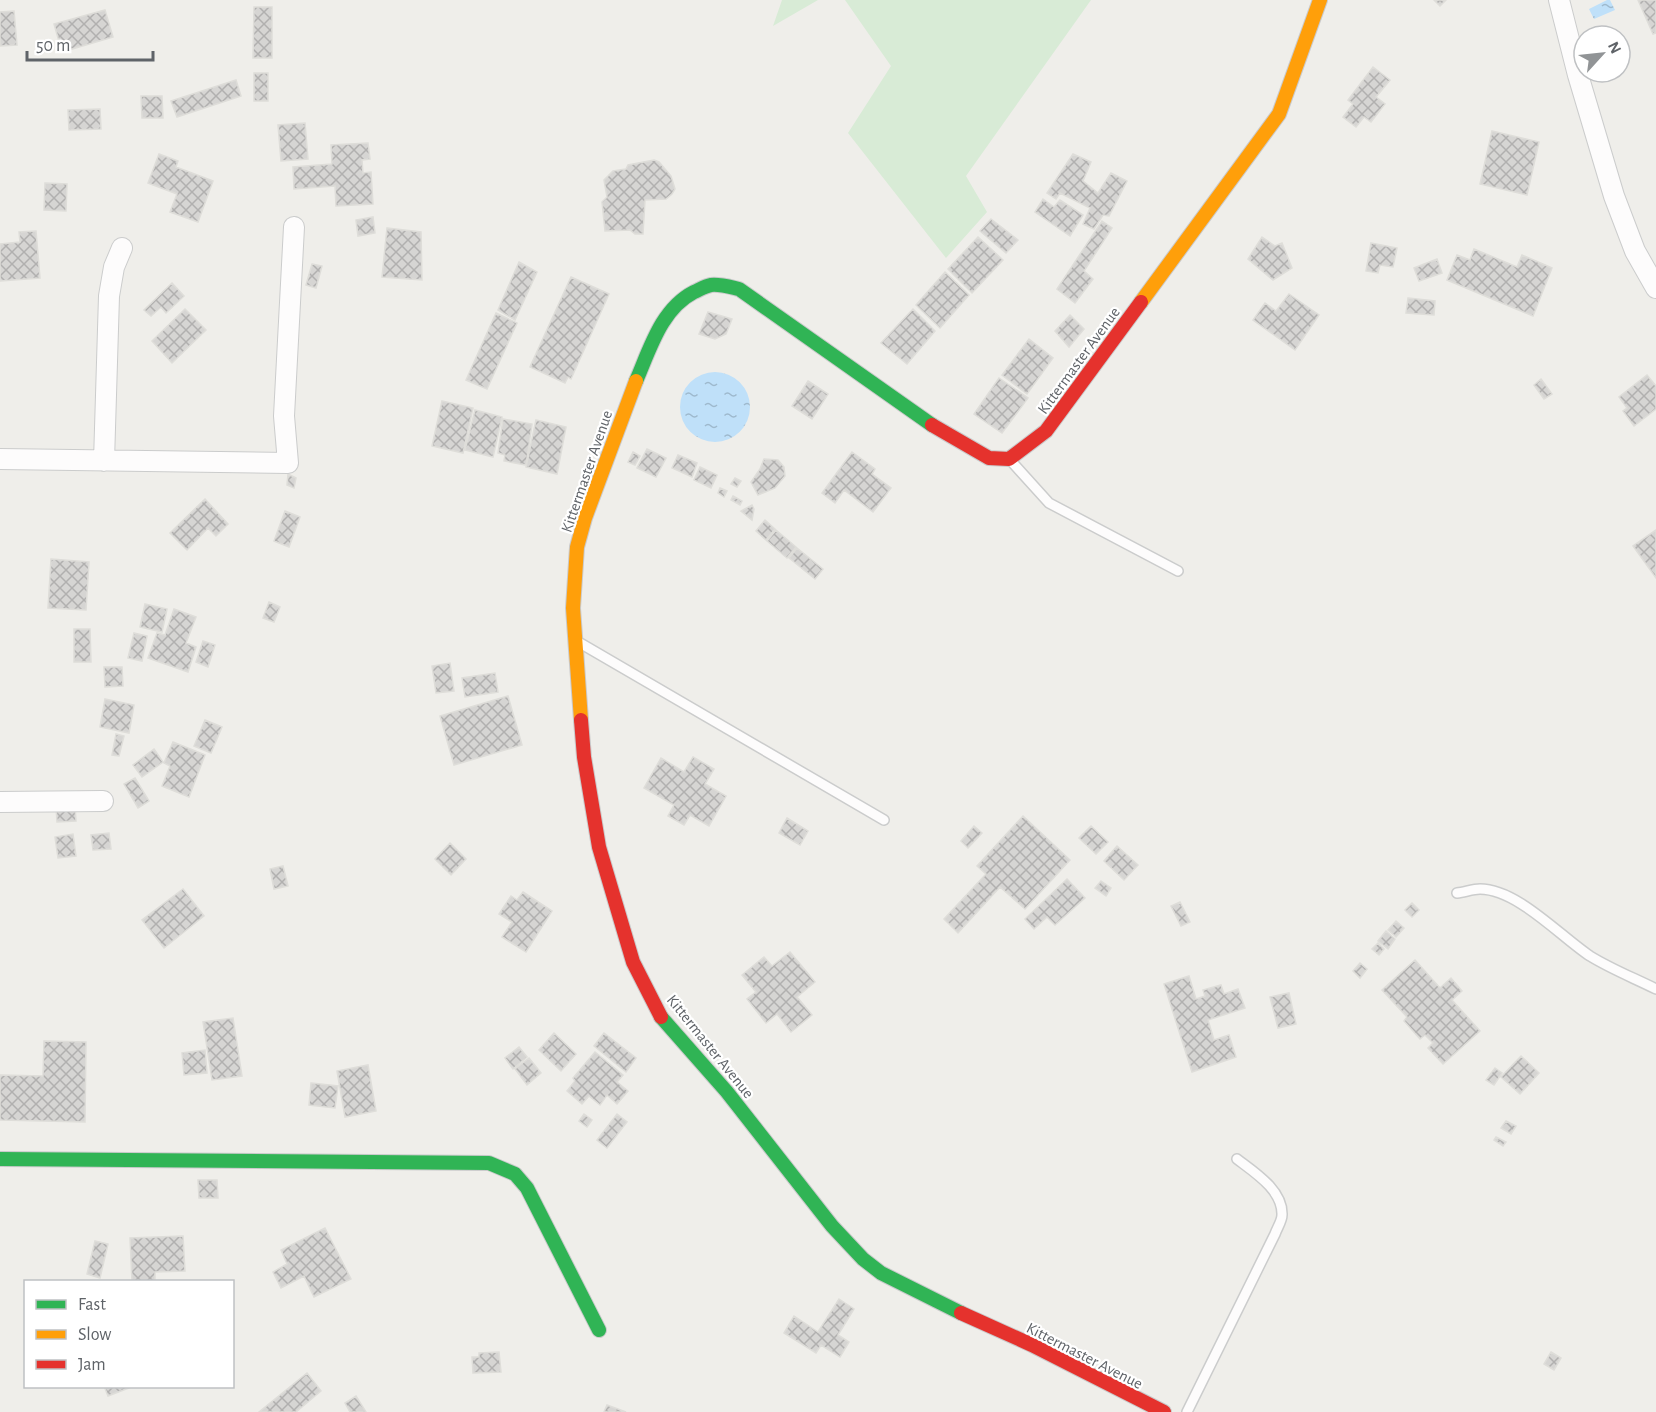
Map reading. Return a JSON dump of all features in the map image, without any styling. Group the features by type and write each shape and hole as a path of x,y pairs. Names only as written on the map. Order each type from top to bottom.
{"street":[{"name":"Kittermaster Avenue","path":"1164,1412 1032,1345 978,1322 910,1288 881,1273 863,1259 832,1226 727,1092 660,1015 633,962 599,847 584,757 573,608 577,547 585,518 636,381 661,324 673,308 686,297 709,285 740,289 939,430 974,452 989,458 1009,459 1046,431 1279,114 1320,0"},
{"path":"1559,0 1578,75 1614,196 1635,251 1656,288"},
{"path":"0,459 288,463 284,416 294,227"},
{"path":"104,461 109,296 114,267 122,248"},
{"path":"0,802 103,801"},
{"path":"0,1159 489,1163 515,1174 527,1188 599,1330"}],"lane":[{"path":"1009,459 1049,503 1178,571"},
{"path":"576,640 884,820"},
{"path":"1457,893 1480,889 1521,903 1588,954 1656,989"},
{"path":"1187,1412 1275,1234 1282,1215 1269,1185 1237,1159"}],"green space":[{"path":"782,0 818,0 773,26"},
{"path":"845,0 1091,0 966,176 987,212 946,258 848,133 891,66"}],"water":[{"path":"1610,0 1615,10 1594,19 1589,9"},
{"path":"708,372 722,372 735,378 744,387 750,400 748,420 740,432 722,442 708,442 695,436 686,427 680,414 680,400 686,387 695,378"}],"building":[{"path":"1434,0 1446,0 1440,6"},
{"path":"1638,0 1656,0 1656,33 1653,34"},
{"path":"254,7 272,7 272,58 253,58"},
{"path":"105,10 113,37 62,52 54,24"},
{"path":"14,11 17,45 0,46 0,12"},
{"path":"1373,67 1390,80 1376,97 1385,104 1371,122 1364,117 1356,127 1343,117 1353,104 1348,100"},
{"path":"254,73 268,73 268,101 254,101"},
{"path":"236,80 241,96 177,117 171,101"},
{"path":"141,96 162,96 163,118 142,118"},
{"path":"100,109 101,129 69,130 68,110"},
{"path":"305,123 308,159 281,161 278,125"},
{"path":"1492,131 1539,142 1527,195 1480,184"},
{"path":"368,143 370,159 362,160 363,173 371,172 373,204 336,206 335,186 294,189 293,167 332,164 331,145"},
{"path":"159,154 178,161 176,167 213,181 198,222 170,212 177,194 148,183"},
{"path":"1073,154 1091,162 1083,181 1098,193 1111,173 1127,181 1109,216 1103,215 1094,229 1083,224 1090,208 1060,193 1056,199 1047,193"},
{"path":"654,160 659,162 671,176 675,189 672,194 666,199 645,200 643,234 635,234 630,230 605,231 602,202 607,197 604,180 613,171 626,169 628,165"},
{"path":"45,183 67,184 66,211 44,210"},
{"path":"1043,199 1054,207 1060,200 1083,215 1070,236 1035,212"},
{"path":"373,217 375,233 358,236 356,220"},
{"path":"991,219 1018,240 1006,253 980,231"},
{"path":"1102,221 1112,228 1084,271 1093,279 1075,303 1057,289"},
{"path":"387,228 421,232 422,280 382,277"},
{"path":"36,231 40,278 0,281 0,244 20,242 19,232"},
{"path":"978,237 1003,260 972,293 948,269"},
{"path":"1262,237 1275,246 1282,243 1292,268 1273,280 1248,259"},
{"path":"1371,243 1397,248 1393,267 1380,265 1378,273 1366,271"},
{"path":"1474,249 1517,267 1522,255 1552,268 1533,316 1447,280 1457,255 1470,260"},
{"path":"1437,259 1442,273 1419,281 1414,268"},
{"path":"519,262 537,272 515,320 498,310"},
{"path":"312,264 322,266 316,288 306,285"},
{"path":"945,272 969,295 940,328 916,305"},
{"path":"571,277 609,294 571,379 568,377 565,383 530,367"},
{"path":"172,283 184,296 166,313 161,307 151,316 144,310"},
{"path":"1289,294 1319,315 1295,350 1253,320 1265,303 1276,311"},
{"path":"1408,298 1435,301 1434,315 1406,313"},
{"path":"185,309 206,330 172,363 152,341"},
{"path":"913,309 935,331 907,364 881,343"},
{"path":"708,312 732,319 726,334 715,339 699,334"},
{"path":"496,313 517,323 487,389 466,380"},
{"path":"1070,315 1084,329 1069,347 1055,331"},
{"path":"1029,339 1053,358 1027,394 1002,375"},
{"path":"1647,375 1656,386 1656,409 1634,426 1623,411 1627,408 1619,397"},
{"path":"999,378 1028,398 1002,433 974,414"},
{"path":"1541,379 1552,394 1544,399 1534,385"},
{"path":"808,381 828,394 812,419 792,406"},
{"path":"442,401 473,408 463,453 432,446"},
{"path":"475,410 502,417 493,457 465,450"},
{"path":"503,419 532,424 526,465 504,461 505,455 498,453"},
{"path":"536,420 566,427 557,474 526,467"},
{"path":"647,449 666,458 656,477 637,468"},
{"path":"633,452 640,456 635,465 628,462"},
{"path":"852,452 875,469 872,474 891,488 873,512 844,490 835,503 822,493"},
{"path":"678,455 697,463 692,477 672,468"},
{"path":"764,459 778,460 784,467 785,476 775,488 758,495 751,482"},
{"path":"700,467 717,475 711,488 694,480"},
{"path":"288,474 296,478 294,488 287,485"},
{"path":"735,478 741,481 737,487 731,484"},
{"path":"720,488 727,491 724,497 718,493"},
{"path":"733,496 742,501 740,505 731,500"},
{"path":"205,499 228,524 216,536 208,528 187,550 170,533"},
{"path":"752,505 754,509 752,520 741,511"},
{"path":"285,511 300,517 289,547 274,541"},
{"path":"765,520 775,529 766,540 756,531"},
{"path":"776,530 796,547 787,558 767,541"},
{"path":"1656,530 1656,578 1633,546"},
{"path":"797,548 823,569 815,579 789,558"},
{"path":"51,559 89,562 86,610 48,608"},
{"path":"269,602 280,607 274,622 263,618"},
{"path":"145,604 167,609 162,632 140,627"},
{"path":"174,609 196,617 186,643 196,647 188,672 148,658 157,633 165,635"},
{"path":"74,629 90,629 91,662 74,662"},
{"path":"134,633 147,636 142,661 128,658"},
{"path":"203,641 215,645 208,667 196,662"},
{"path":"450,663 454,691 436,693 432,666"},
{"path":"104,667 122,667 123,686 105,687"},
{"path":"495,673 498,692 465,697 462,678"},
{"path":"508,696 522,745 454,765 440,716"},
{"path":"105,699 134,705 129,733 100,727"},
{"path":"205,720 222,727 211,753 194,746"},
{"path":"116,734 124,736 119,756 112,755"},
{"path":"173,742 205,755 189,797 162,786 170,766 164,763"},
{"path":"154,749 163,762 142,777 133,765"},
{"path":"693,757 714,769 705,784 726,796 709,826 690,815 684,825 668,816 674,805 644,788 661,758 684,772"},
{"path":"135,778 149,801 138,808 124,784"},
{"path":"75,806 76,821 57,822 56,807"},
{"path":"1023,816 1070,860 1025,909 1000,887 958,933 944,919 986,874 977,866"},
{"path":"787,818 808,831 800,845 779,833"},
{"path":"974,826 982,833 968,848 961,841"},
{"path":"1091,826 1108,842 1096,854 1079,838"},
{"path":"109,833 111,849 93,850 91,835"},
{"path":"73,834 76,856 58,858 55,837"},
{"path":"450,843 466,859 451,875 435,859"},
{"path":"1117,846 1138,865 1124,880 1104,861"},
{"path":"283,866 288,886 274,889 270,869"},
{"path":"1067,879 1085,898 1055,925 1047,917 1034,929 1025,919"},
{"path":"1101,881 1111,888 1106,896 1095,888"},
{"path":"183,889 204,916 164,948 142,920"},
{"path":"523,892 552,911 526,952 502,937 512,922 499,914 511,896 517,900"},
{"path":"1180,902 1190,922 1181,926 1171,906"},
{"path":"1412,903 1419,910 1412,917 1405,910"},
{"path":"1396,921 1404,928 1396,937 1388,930"},
{"path":"1386,931 1395,939 1388,949 1378,941"},
{"path":"1378,943 1384,949 1379,955 1372,949"},
{"path":"790,952 815,982 797,997 812,1015 791,1032 777,1014 766,1023 747,999 756,992 742,975 764,957 772,966"},
{"path":"1415,960 1440,988 1451,978 1462,991 1452,1000 1480,1031 1443,1064 1428,1048 1433,1043 1425,1035 1420,1039 1404,1021 1407,1017 1382,990"},
{"path":"1360,963 1367,969 1360,978 1353,971"},
{"path":"1189,976 1196,999 1205,996 1203,990 1221,985 1224,994 1238,989 1245,1008 1208,1020 1214,1040 1229,1035 1236,1057 1192,1072 1164,984"},
{"path":"1289,993 1296,1024 1278,1028 1270,997"},
{"path":"233,1018 242,1076 212,1080 203,1022"},
{"path":"554,1033 576,1054 561,1071 539,1050"},
{"path":"604,1033 636,1058 626,1072 594,1046"},
{"path":"44,1041 86,1042 85,1122 0,1120 0,1075 43,1076"},
{"path":"519,1047 527,1057 513,1069 505,1058"},
{"path":"205,1050 207,1073 184,1075 182,1053"},
{"path":"595,1052 623,1075 617,1082 628,1091 617,1104 607,1095 600,1105 589,1096 582,1104 567,1091 575,1081 573,1078"},
{"path":"1521,1056 1539,1073 1520,1094 1501,1077"},
{"path":"529,1058 541,1073 527,1085 515,1069"},
{"path":"368,1065 376,1111 345,1117 337,1071"},
{"path":"1495,1068 1502,1073 1494,1085 1486,1080"},
{"path":"311,1083 338,1086 335,1108 309,1105"},
{"path":"584,1114 592,1120 587,1127 579,1121"},
{"path":"617,1114 627,1122 607,1148 597,1140"},
{"path":"1506,1121 1516,1126 1511,1134 1501,1128"},
{"path":"1496,1137 1506,1142 1503,1146 1494,1140"},
{"path":"198,1180 217,1180 218,1198 199,1198"},
{"path":"325,1228 351,1279 314,1297 304,1276 281,1288 273,1272 287,1264 281,1250"},
{"path":"183,1236 185,1271 155,1272 155,1280 132,1280 130,1238"},
{"path":"95,1241 108,1244 100,1278 87,1274"},
{"path":"839,1299 854,1309 838,1335 849,1342 840,1357 821,1345 816,1353 784,1333 794,1316 818,1332"},
{"path":"499,1352 501,1372 473,1373 472,1357 479,1357 479,1353"},
{"path":"1551,1352 1561,1358 1554,1370 1544,1364"},
{"path":"307,1373 321,1391 296,1412 259,1412"},
{"path":"105,1388 129,1388 108,1396"},
{"path":"356,1396 366,1412 350,1412 345,1403"},
{"path":"607,1405 626,1412 604,1412"}],"traffic: fast":[{"path":"636,381 658,331 673,309 694,292 709,286 721,285 739,289 932,425"},
{"path":"661,1017 727,1092 832,1226 863,1259 881,1273 961,1313"},
{"path":"0,1159 489,1163 515,1174 527,1188 599,1330"}],"traffic: slow":[{"path":"1141,302 1279,114 1320,0"},
{"path":"581,720 573,608 577,547 585,518 636,381"}],"traffic: jam":[{"path":"932,425 989,458 1009,459 1046,431 1141,302"},
{"path":"581,720 584,757 599,847 633,962 661,1017"},
{"path":"961,1313 1032,1345 1164,1412"}]}
